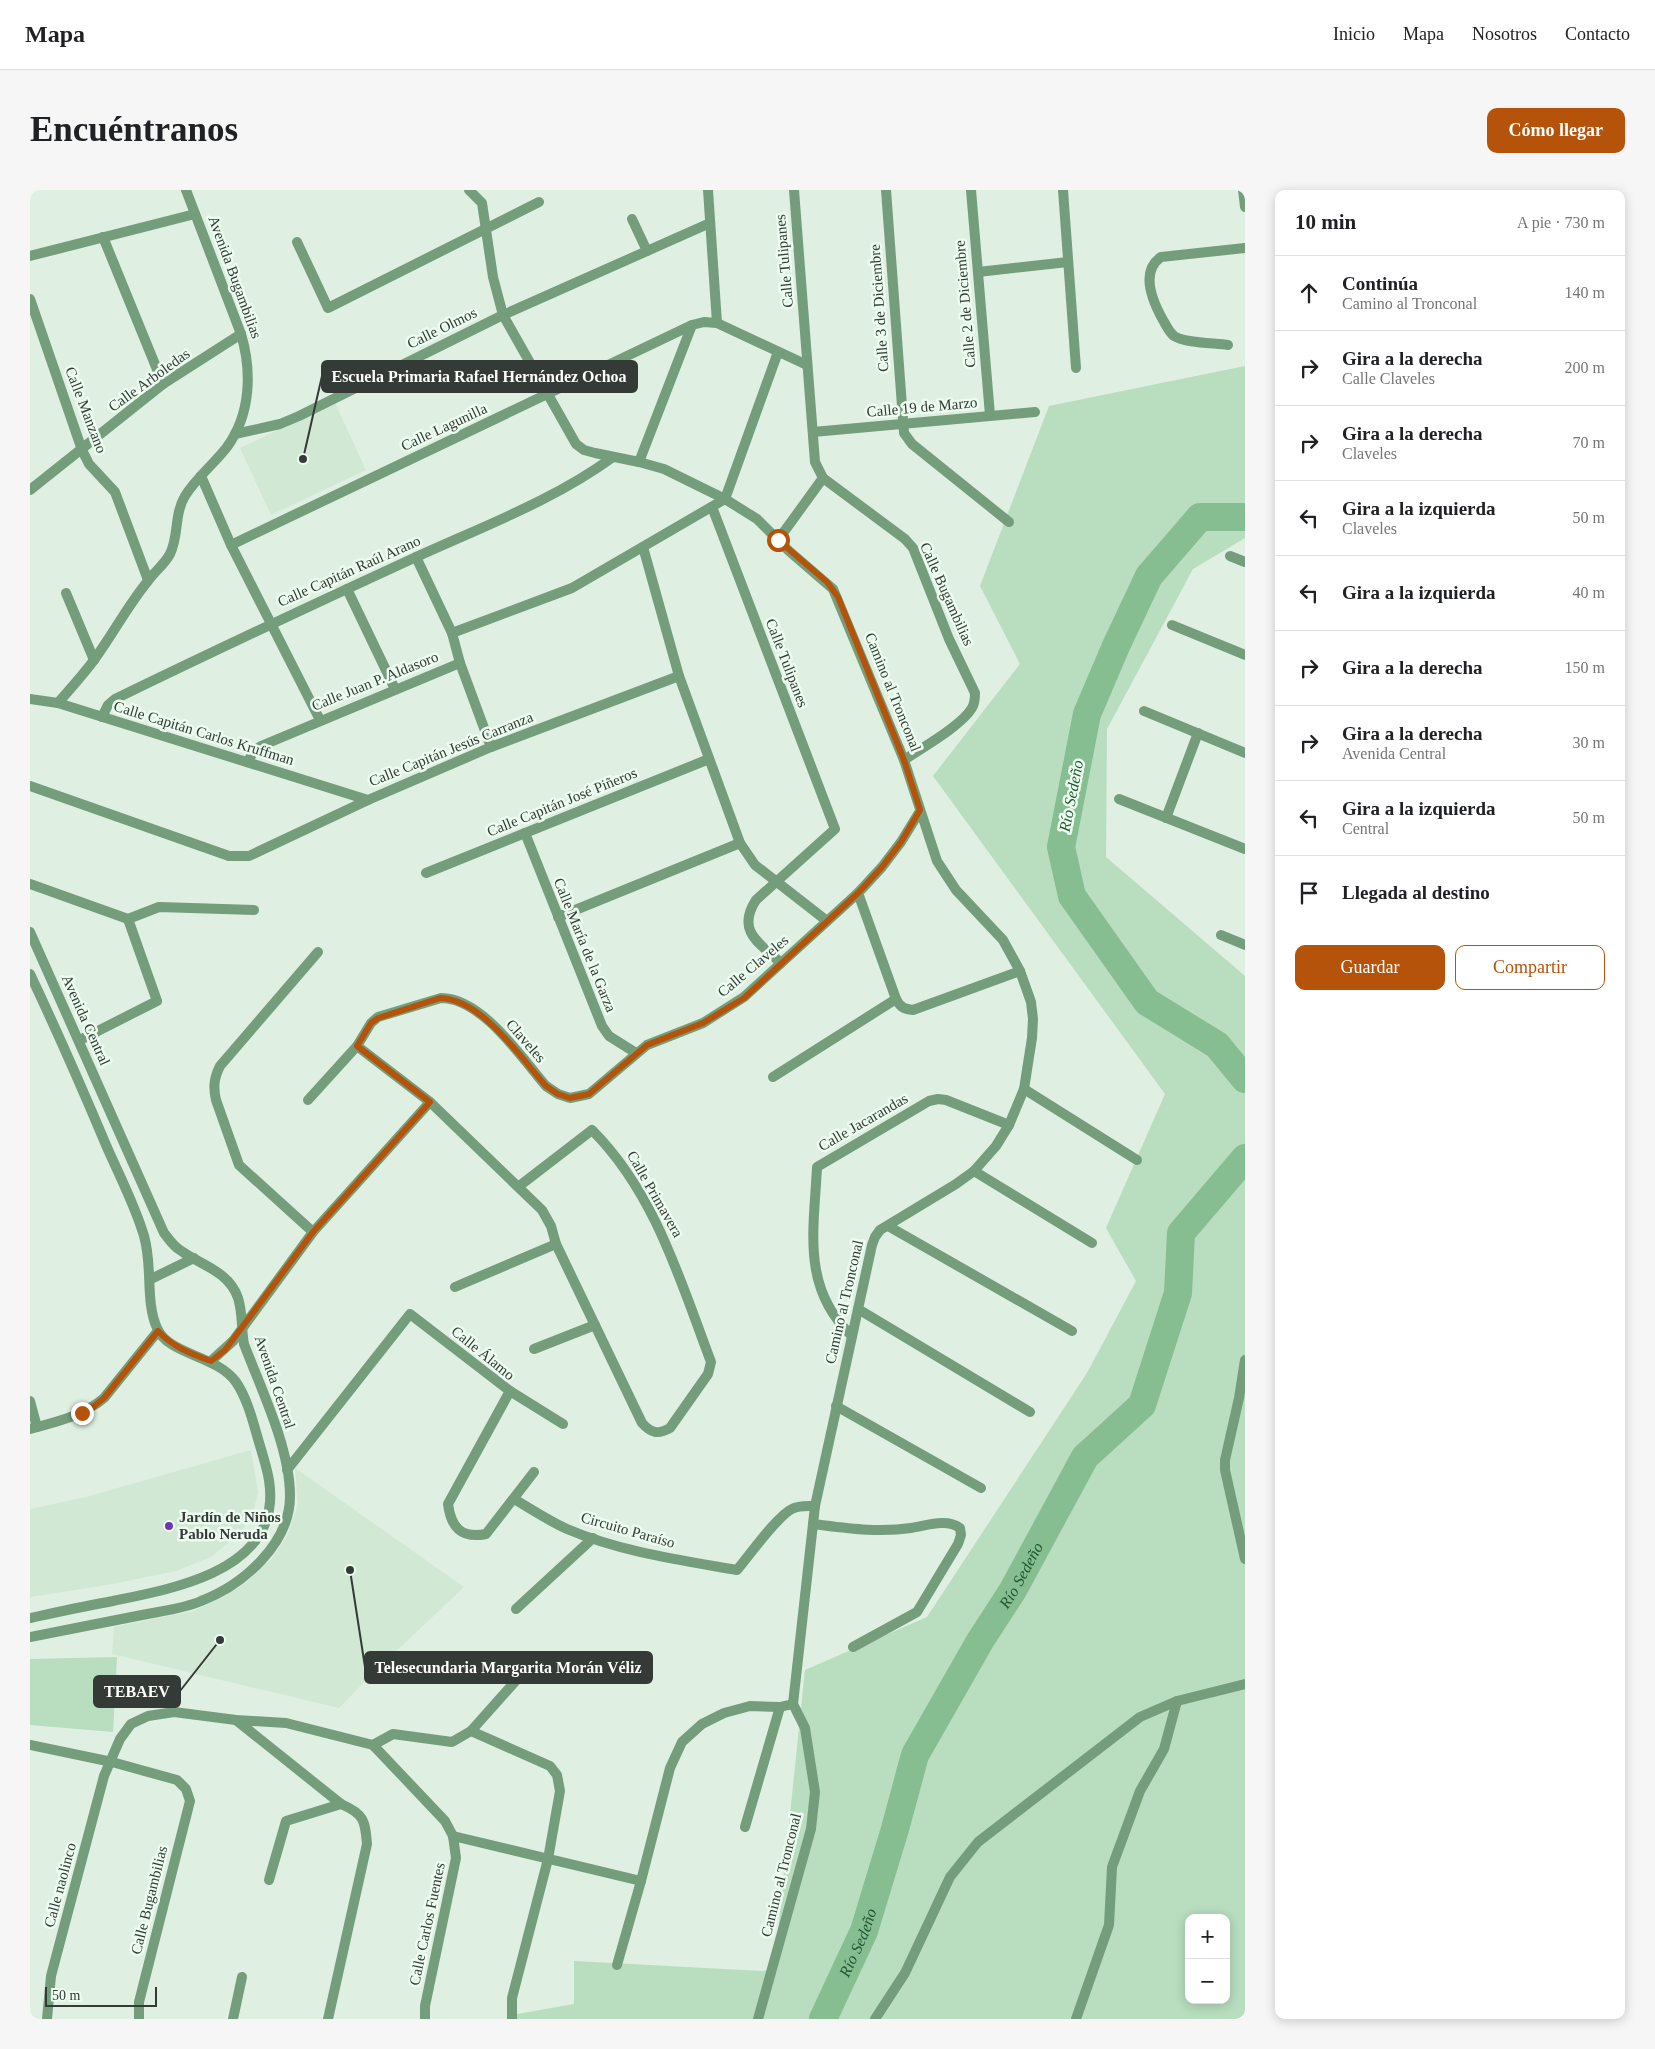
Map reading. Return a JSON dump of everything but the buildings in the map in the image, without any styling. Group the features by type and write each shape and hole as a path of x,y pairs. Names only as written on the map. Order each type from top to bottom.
{"street":[{"name":"Avenida Bugambilias","path":"186,190 242,334 248,356 249,376 241,420 236,434"},
{"name":"Camino al Tronconal","path":"468,190 482,204 493,277 503,314 576,444 584,450 664,469 725,499 757,519 834,590 904,760 937,861 944,874 1003,940 1020,971 1030,1002 1033,1019 1024,1089 1009,1125 996,1146 974,1171 888,1226 875,1237 815,1506 793,1704 805,1728 815,1792 811,1829 758,2019"},
{"path":"708,190 717,323"},
{"name":"Calle Tulipanes","path":"794,190 815,462 823,478"},
{"name":"Calle 3 de Diciembre","path":"886,190 903,424"},
{"name":"Calle 2 de Diciembre","path":"971,190 990,415"},
{"path":"1063,190 1076,368"},
{"path":"1243,190 1245,207"},
{"path":"296,242 328,308 539,202"},
{"path":"30,256 195,214"},
{"path":"632,219 647,251"},
{"name":"Calle Olmos","path":"236,434 280,424 299,416 503,314 710,223"},
{"path":"102,237 163,384"},
{"path":"1228,345 1182,339 1174,336 1155,304 1149,282 1152,266 1161,257 1245,248"},
{"path":"978,272 1068,262"},
{"name":"Calle Manzano","path":"30,299 82,450 90,464 115,492 148,580"},
{"name":"Calle Lagunilla","path":"231,544 692,325 704,322 717,323 807,365"},
{"path":"639,462 692,325"},
{"name":"Calle Arboledas","path":"30,490 163,384 242,334"},
{"path":"452,633 572,588 725,499 778,352"},
{"name":"Calle 19 de Marzo","path":"813,432 1035,412"},
{"path":"903,424 907,439 912,444 1009,522"},
{"path":"58,703 94,660 148,580 165,562 171,552 185,495 236,434"},
{"name":"Calle Capitán Raúl Arano","path":"102,717 108,705 115,700 270,624 500,521 581,479 613,457"},
{"path":"201,476 231,544 270,624 320,720"},
{"path":"778,540 823,478"},
{"name":"Calle Bugambilias","path":"823,478 913,548 949,639 975,692 975,701 972,708 962,720 904,760"},
{"name":"Calle Tulipanes","path":"712,507 836,829 777,880"},
{"path":"643,547 679,676 740,843 755,865 828,921"},
{"path":"1230,556 1245,562"},
{"name":"Calle Juan P. Aldasoro","path":"248,761 254,751 261,746 460,663 452,633 416,557"},
{"path":"347,589 394,689"},
{"path":"66,594 94,660"},
{"path":"1172,625 1245,655"},
{"path":"460,663 491,747"},
{"name":"Calle Capitán Jesús Carranza","path":"30,786 178,839 239,857 249,856 368,800 491,747 679,676"},
{"name":"Calle Capitán Carlos Kruffman","path":"30,699 58,703 368,800"},
{"path":"1144,711 1245,753"},
{"path":"1166,818 1198,733"},
{"name":"Calle Capitán José Piñeros","path":"426,873 709,759"},
{"path":"1119,799 1245,848"},
{"name":"Calle Claveles","path":"570,1098 589,1094 636,1053 659,1039 703,1023 744,998 858,893 882,867 901,842 920,810"},
{"name":"Calle María de la Garza","path":"525,833 602,1026 608,1036 636,1053"},
{"path":"558,917 740,843"},
{"path":"777,880 756,900 747,918 748,928 753,937 781,963"},
{"path":"30,884 128,919 159,907 254,910"},
{"path":"858,893 896,999 905,1010 913,1010 1020,971"},
{"path":"80,1040 157,1001 128,919"},
{"name":"Avenida Central","path":"30,932 80,1040 164,1233 180,1251 213,1269 228,1281 238,1296 244,1344 282,1446 290,1497 287,1518 265,1558 225,1589 201,1602 30,1637"},
{"path":"1221,935 1245,945"},
{"path":"313,1232 239,1165 216,1100 214,1077 220,1066 318,952"},
{"name":"Avenida Central","path":"30,974 58,1033 145,1238 151,1279 152,1317 158,1331"},
{"name":"Claveles","path":"308,1100 357,1046 371,1023 378,1018 440,998 449,998 459,1002 487,1019 546,1086 558,1094 570,1098"},
{"path":"773,1077 896,999"},
{"path":"357,1046 430,1102 542,1210 551,1226 556,1244 595,1325 534,1349"},
{"path":"1024,1089 1137,1160"},
{"name":"Calle Jacarandas","path":"852,1336 838,1323 828,1308 820,1290 815,1269 813,1242 817,1167 929,1101 938,1099 946,1100 1009,1125"},
{"path":"211,1361 225,1350 313,1232 430,1102"},
{"name":"Calle Primavera","path":"518,1186 592,1130 621,1162 665,1238 711,1362 708,1374 670,1428 662,1433 656,1433 649,1430 642,1423 595,1325"},
{"path":"974,1171 1092,1243"},
{"path":"888,1226 1072,1331"},
{"path":"455,1287 556,1244"},
{"path":"151,1279 194,1258"},
{"path":"858,1310 1030,1412"},
{"name":"Calle Álamo","path":"287,1470 410,1314 510,1391 448,1504 450,1518 458,1531 473,1537 486,1534 514,1499"},
{"path":"30,1401 34,1428 82,1413 93,1407 104,1398 158,1331 180,1349 211,1361 225,1370 236,1383 245,1400 268,1472 270,1491 269,1510 263,1528 254,1542 241,1556 223,1568 158,1592 30,1618"},
{"path":"1245,1360 1239,1398 1225,1460 1225,1470 1245,1559"},
{"path":"510,1391 563,1424"},
{"path":"836,1406 981,1488"},
{"path":"514,1499 534,1472"},
{"name":"Circuito Paraíso","path":"514,1499 567,1529 593,1538 653,1556 737,1570 780,1518 790,1510 800,1506 815,1506"},
{"path":"813,1524 861,1530 908,1529 947,1522 960,1528 961,1535 958,1544 917,1612 853,1647"},
{"path":"516,1609 593,1538"},
{"path":"373,1745 393,1734 452,1742 471,1731 521,1675 543,1662"},
{"path":"875,2019 905,1973 950,1877 978,1842 1140,1716 1176,1701 1245,1684"},
{"path":"1076,2019 1109,1925 1112,1867 1140,1791 1164,1749 1176,1701"},
{"path":"617,1965 670,1768 682,1742 702,1724 724,1713 750,1706 780,1707 793,1704"},
{"path":"745,1827 780,1707"},
{"name":"Calle naolinco","path":"47,2019 51,1976 104,1776 112,1762 120,1739 131,1724 148,1716 174,1712 236,1720 286,1723 373,1745"},
{"path":"236,1720 341,1804 355,1810 365,1824 367,1844 328,2019"},
{"path":"471,1731 550,1766 557,1775 560,1791 548,1859 512,1998 512,2019"},
{"path":"30,1745 112,1762"},
{"name":"Calle Carlos Fuentes","path":"373,1745 445,1821 453,1836 456,1858 425,2006 425,2019"},
{"name":"Calle Bugambilias","path":"112,1762 177,1780 186,1789 190,1802 139,2002 139,2019"},
{"path":"269,1880 286,1821 341,1804"},
{"path":"453,1836 641,1881"},
{"path":"233,2019 242,1977"}],"shaded area":[{"path":"1245,366 1245,538 1193,569 1107,729 1106,857 1245,976 1245,2019 513,2019 512,2015 574,2004 574,1961 762,1971 774,1969 805,1670 927,1617 1087,1373 1136,1281 1106,1228 1165,1094 933,776 1020,664 980,586 1049,406"},
{"path":"335,403 366,470 271,515 240,448"},
{"name":"Jardín de Niños Pablo Neruda","path":"251,1450 258,1493 252,1516 238,1535 211,1557 176,1571 107,1585 30,1597 30,1509 86,1497"},
{"path":"295,1468 464,1587 339,1708 112,1654 114,1627 193,1611 247,1582 272,1558 287,1536 298,1505"},
{"path":"117,1657 113,1732 30,1725 30,1659"}],"waterway":[{"name":"Río Sedeño","path":"1245,517 1200,517 1149,576 1087,714 1061,847 1072,896 1147,1002 1217,1045 1245,1079"},
{"name":"Río Sedeño","path":"823,2019 864,1931 915,1755 980,1641 1013,1590 1085,1457 1142,1405 1178,1293 1181,1233 1245,1158"}],"place":[{"name":"Escuela Primaria Rafael Hernández Ochoa","path":"303,459"},
{"name":"Jardín de Niños Pablo Neruda","path":"169,1526"},
{"name":"Telesecundaria Margarita Morán Véliz","path":"350,1570"},
{"name":"TEBAEV","path":"220,1640"}],"route":[{"path":"82,1413 104,1398 158,1331 180,1349 211,1361 225,1350 313,1232 430,1102 357,1046 371,1023 378,1018 440,998 449,998 487,1019 546,1086 558,1094 570,1098 589,1094 647,1045 703,1023 744,998 858,893 882,867 901,842 920,810 904,760 838,597 827,582 788,551 778,540"}]}
